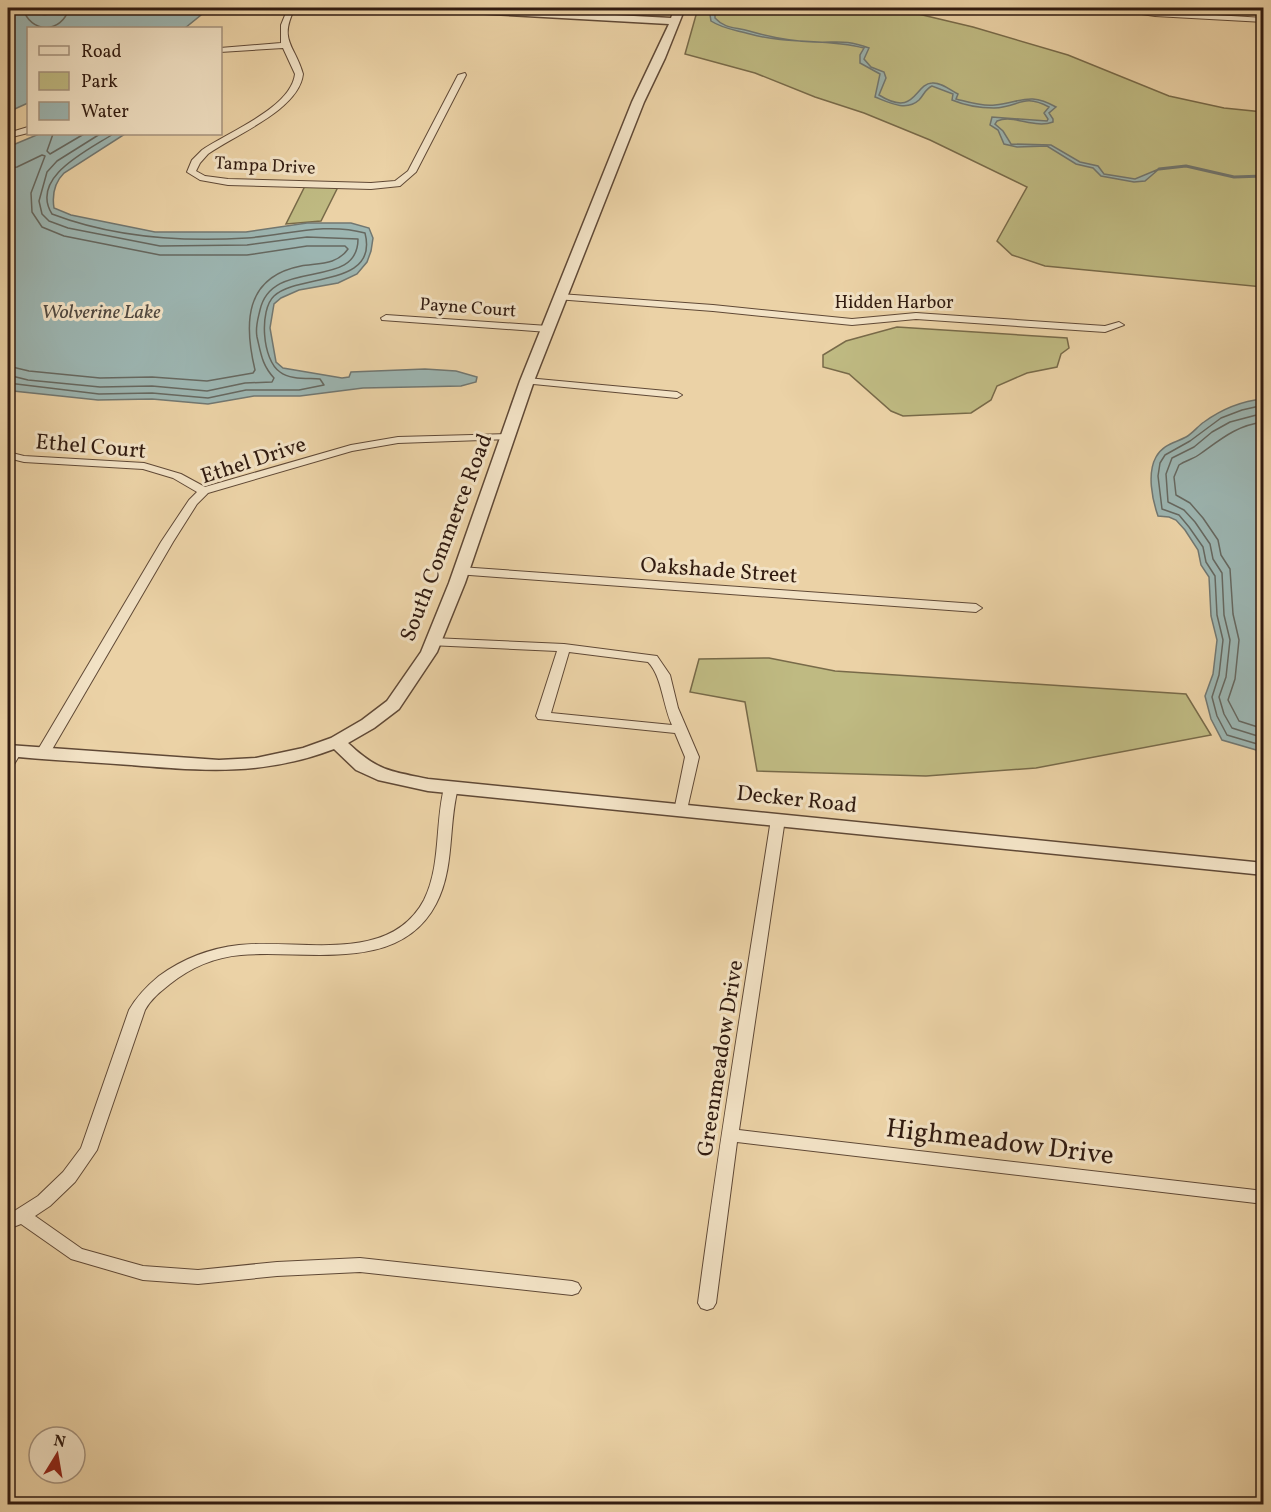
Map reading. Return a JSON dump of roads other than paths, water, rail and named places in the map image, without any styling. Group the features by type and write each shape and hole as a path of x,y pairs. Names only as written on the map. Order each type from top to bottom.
{"street":[{"name":"Tampa Drive","path":"291,8 284,24 286,45 298,65 299,77 287,99 207,152 192,164 191,172 203,178 228,182 371,186 397,184 412,172 462,75"},
{"path":"438,8 678,14"},
{"path":"1105,8 1149,14 1263,20"},
{"path":"1207,8 1209,17"},
{"name":"South Commerce Road","path":"10,755 43,753 219,766 256,764 308,753 337,742 368,724 393,705 433,642 458,583 460,571 527,381 638,102 678,14"},
{"path":"222,50 286,45"},
{"path":"8,136 27,130"},
{"name":"Hidden Harbor","path":"560,297 713,308 852,322 916,316 1105,329 1119,325"},
{"name":"Payne Court","path":"386,318 548,328"},
{"path":"527,381 677,395"},
{"name":"Ethel Drive","path":"43,753 167,543 193,502 204,491 351,448 398,440 509,437"},
{"name":"Ethel Court","path":"8,455 24,459 144,466 177,476 204,491"},
{"name":"Oakshade Street","path":"460,571 976,608"},
{"path":"433,642 564,648 652,659 664,675 670,708 693,757 681,811"},
{"path":"564,648 543,716 681,729"},
{"name":"Decker Road","path":"337,742 362,765 384,776 451,788 1263,869"},
{"path":"451,788 446,804 445,836 436,889 419,918 389,939 370,945 326,951 241,950 202,959 169,976 146,997 136,1010 89,1150 58,1188 15,1219 77,1254 143,1273 198,1277 277,1269 360,1265 572,1288"},
{"name":"Greenmeadow Drive","path":"707,1304 717,1219 778,819"},
{"name":"Highmeadow Drive","path":"731,1135 1263,1198"}],"water":[{"path":"8,8 36,8 38,12 46,15 57,8 198,8 203,10 201,15 186,27 27,27 27,103 8,112"},
{"path":"709,8 715,8 715,18 726,26 800,41 765,37 725,28 711,21"},
{"path":"823,42 847,42 869,48 864,59 871,67 884,72 886,78 879,95 891,101 907,102 926,85 935,83 958,94 956,99 981,105 995,105 1026,99 1047,102 1056,107 1049,113 1053,122 1039,124 1004,119 995,124 1003,131 1011,144 1051,145 1080,162 1098,166 1104,174 1135,179 1159,169 1145,181 1134,182 1101,176 1093,168 1076,164 1047,146 1017,147 1004,144 998,130 990,125 992,117 1047,121 1044,113 1049,107 1033,101 994,108 978,107 952,100 953,94 932,86 914,104 897,105 875,97 880,74 860,63 860,55 864,48"},
{"name":"Wolverine Lake","path":"37,135 123,135 64,173 58,180 53,198 54,208 71,215 155,232 246,232 307,223 351,223 369,228 373,238 371,251 367,262 357,274 338,283 299,290 281,298 274,304 270,328 276,362 283,368 342,378 349,377 351,372 425,369 456,371 477,377 476,382 461,386 363,388 300,396 254,396 208,404 152,399 98,400 13,391 8,387 8,147"},
{"path":"1264,399 1263,752 1222,740 1211,719 1205,696 1213,674 1217,640 1211,616 1209,577 1201,565 1198,550 1185,530 1176,520 1158,516 1152,494 1151,478 1153,463 1166,447 1191,434 1218,413 1240,404"}],"waterway":[{"path":"1159,169 1186,166 1234,177 1264,176"}]}
